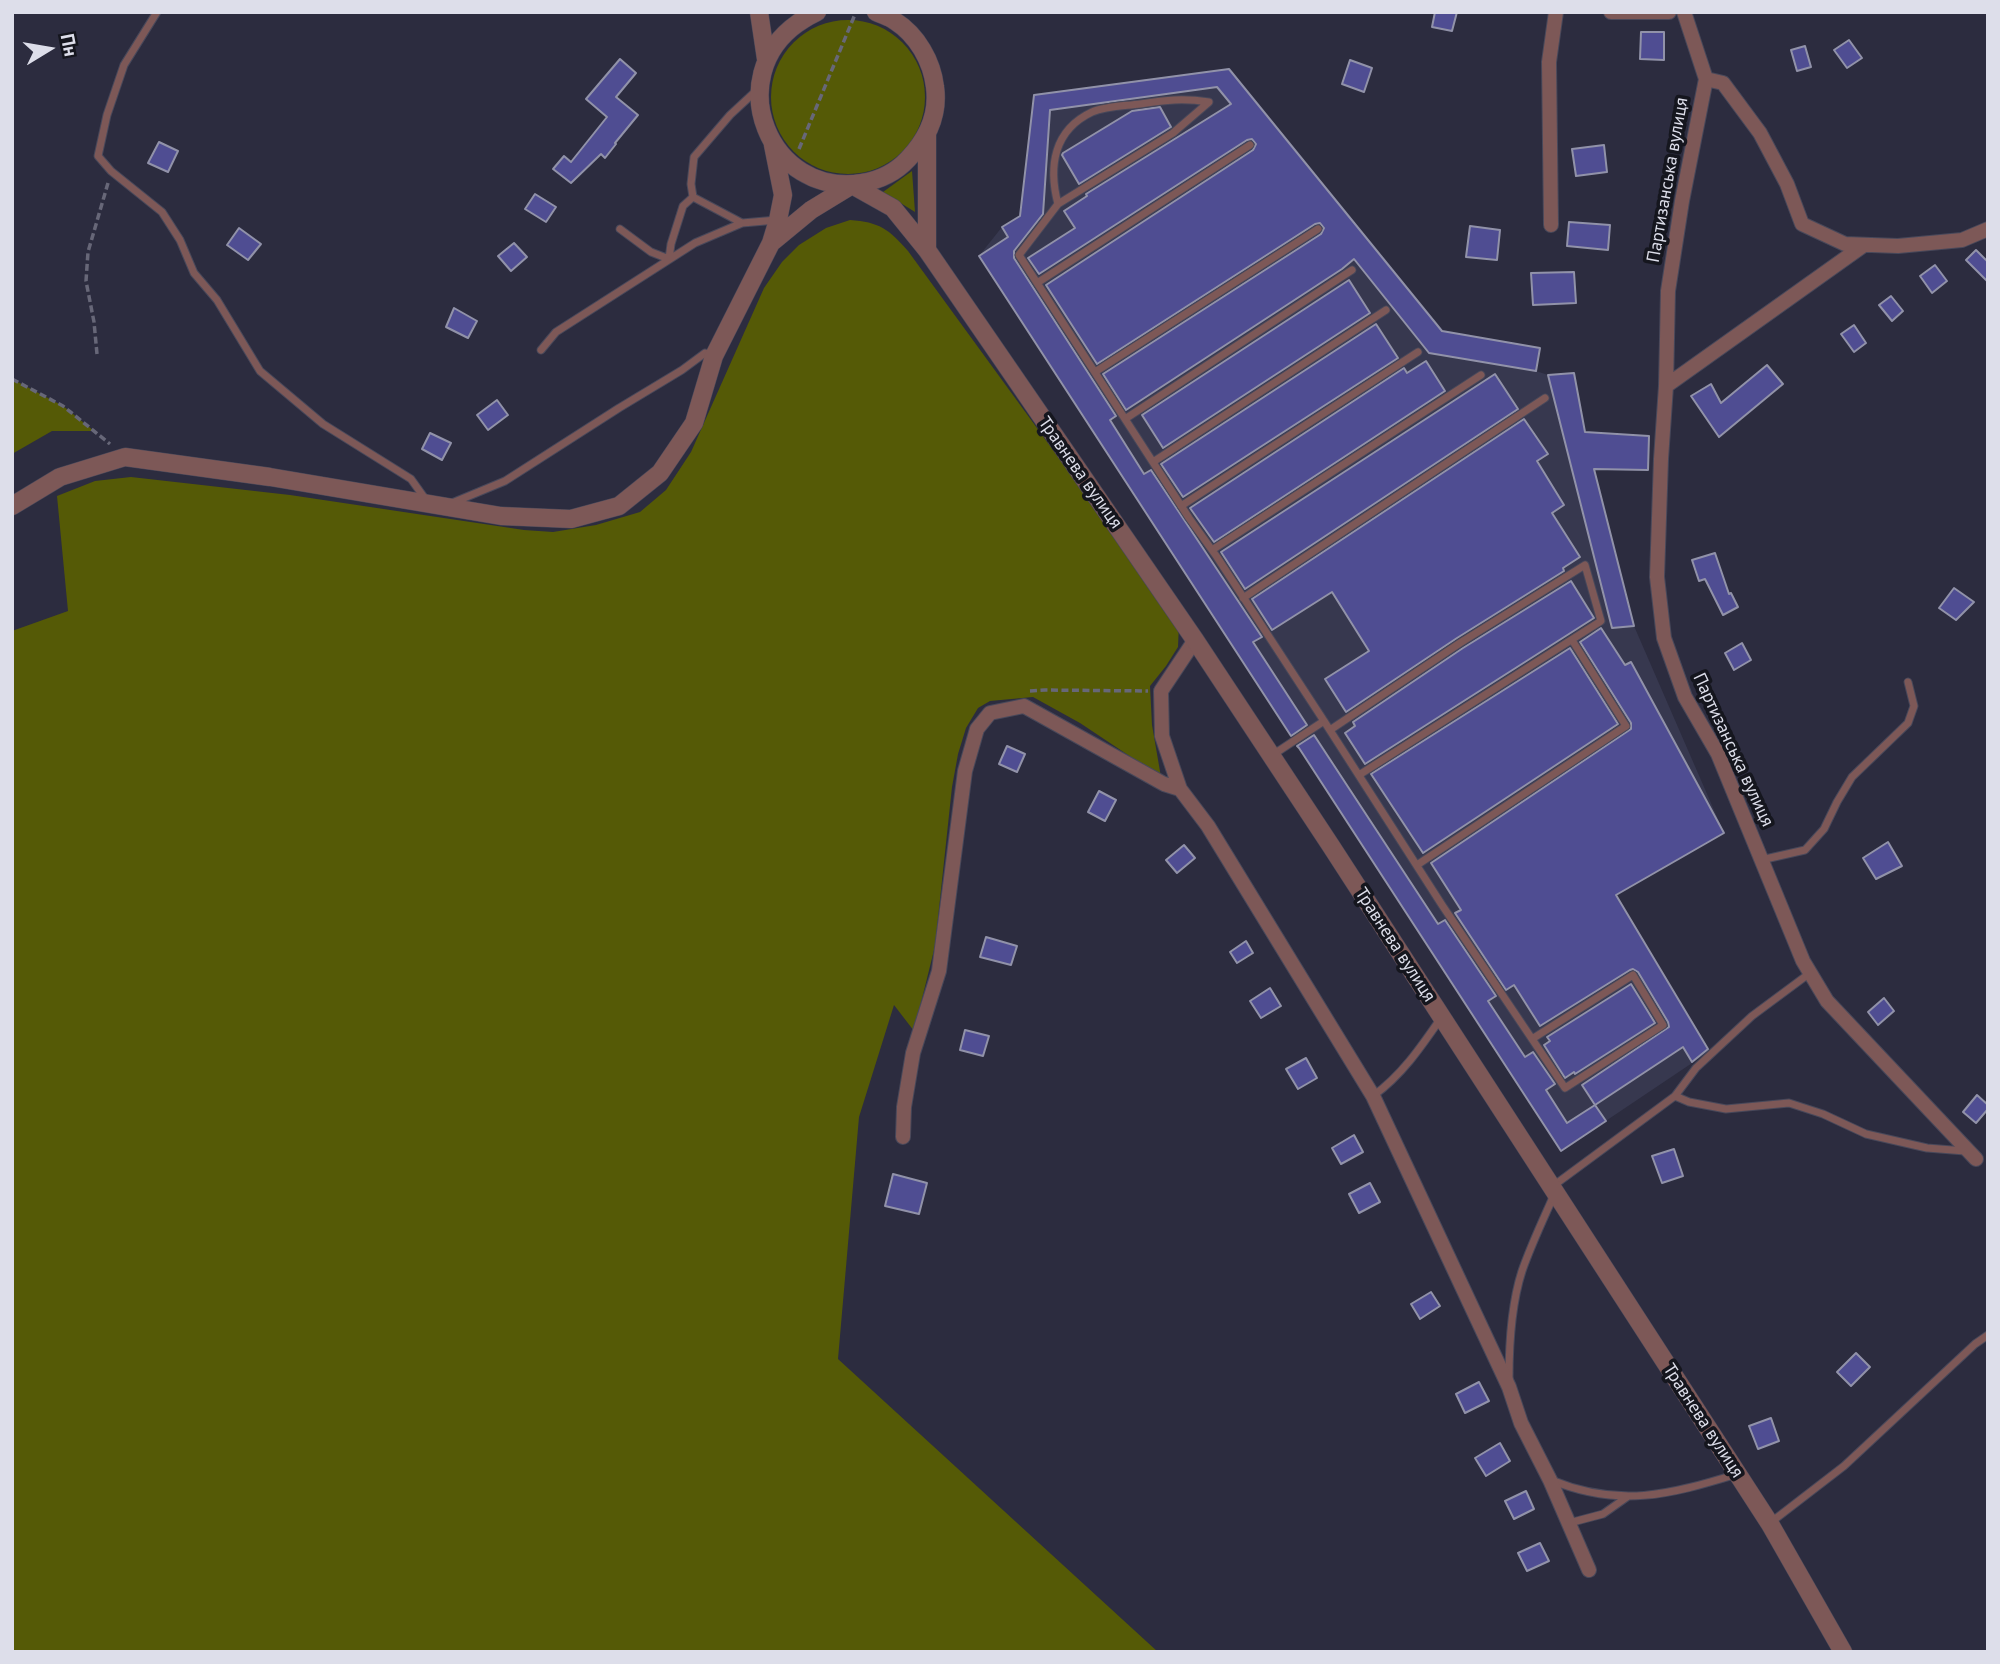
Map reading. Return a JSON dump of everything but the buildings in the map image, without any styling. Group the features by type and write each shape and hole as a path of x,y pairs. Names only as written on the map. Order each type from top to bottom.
{"street":[{"path":"759,12 766,59"},
{"path":"12,506 60,477 125,457 501,516 571,519 619,506 660,473 694,423 714,356 771,243 783,195 773,145 762,119 759,88 766,59 784,33 817,12"},
{"path":"773,145 795,167 810,176 829,183 852,184 883,177 901,167 922,144 931,126 936,96 933,73 920,45 896,15 876,12"},
{"path":"1551,225 1549,62 1556,12"},
{"path":"1611,12 1663,13"},
{"path":"1684,12 1706,79 1723,83 1760,133 1787,184 1802,224 1845,244 1898,246 1962,240 1988,229"},
{"path":"1691,12 1700,12"},
{"name":"Партизанська вулиця","path":"1706,79 1668,291 1657,577 1664,638 1685,697 1718,754 1803,961 1827,1001 1978,1155"},
{"path":"927,135 927,250"},
{"path":"771,243 811,210 852,184"},
{"name":"Травнева вулиця","path":"852,184 893,208 927,250 1195,640 1770,1524 1843,1652"},
{"path":"1666,386 1864,245"},
{"path":"1195,640 1161,691 1162,737 1180,789 1208,827 1373,1096 1509,1387 1521,1423 1550,1480 1589,1570"},
{"path":"903,1137 907,1081 939,971 965,771 977,729 990,713 1024,706 1164,784 1180,789"}],"lane":[{"path":"157,12 124,65 107,115 98,156 111,171 162,212 180,240 194,273 217,300 260,371 323,424 411,479 429,503"},
{"path":"693,197 691,184 694,157 730,115 759,88"},
{"path":"1058,204 1054,172 1055,155 1061,137 1093,112 1185,98 1209,102 1173,133 1058,204 1019,255 1564,1088 1663,1025 1633,975 1532,1039"},
{"path":"1037,284 1250,145"},
{"path":"693,197 742,223"},
{"path":"669,259 683,206 693,197"},
{"path":"541,350 556,332 705,238 742,223 778,220"},
{"path":"620,229 651,251 669,259"},
{"path":"1095,372 1318,229"},
{"path":"1125,419 1352,270"},
{"path":"1153,462 1386,310"},
{"path":"1181,506 1418,352"},
{"path":"447,506 505,481 705,353 714,356"},
{"path":"1212,550 1481,375"},
{"path":"1243,598 1545,398"},
{"path":"1330,730 1460,643 1586,565 1601,621 1359,775"},
{"path":"1417,865 1626,726 1572,640"},
{"path":"1761,860 1805,850 1824,829 1852,777 1908,723 1914,706 1908,682"},
{"path":"1271,756 1324,721"},
{"path":"1509,1387 1509,1350 1515,1302 1522,1273 1553,1190 1675,1096 1696,1068 1743,1025 1810,973"},
{"path":"1373,1096 1391,1083 1418,1052 1442,1017"},
{"path":"1675,1096 1689,1102 1726,1108 1789,1103 1823,1114 1866,1134 1927,1148 1978,1155"},
{"path":"1770,1524 1844,1466 1988,1335"},
{"path":"1550,1480 1590,1494 1628,1497 1670,1493 1737,1474"},
{"path":"1569,1523 1603,1514 1628,1497"}],"path":[{"path":"795,167 797,155 856,12"},
{"path":"97,354 86,281 88,252 111,171"},
{"path":"12,379 63,406 125,457"},
{"path":"1023,692 1161,691"}],"shaded area":[{"path":"848,20 878,26 903,42 919,67 925,97 919,127 903,152 878,168 848,174 818,168 793,152 777,127 771,97 777,67 793,42 818,26"},
{"path":"1229,69 1442,331 1540,348 1536,371 1548,375 1574,373 1588,446 1634,626 1724,833 1616,895 1710,1051 1561,1151 979,256 1002,227 1020,216 1034,95"},
{"path":"912,171 915,212 883,192"},
{"path":"850,220 883,228 908,251 1179,623 1178,647 1150,686 1152,725 1161,777 1080,723 1033,697 990,701 978,708 966,728 952,787 935,946 914,1031 894,1005 859,1117 838,1359 1158,1652 12,1652 12,631 68,611 57,496 95,481 131,477 290,495 553,532 596,525 640,512 666,490 691,452 764,288 782,262 799,245 826,228"},
{"path":"12,379 63,406 94,431 52,431 12,454"}]}
